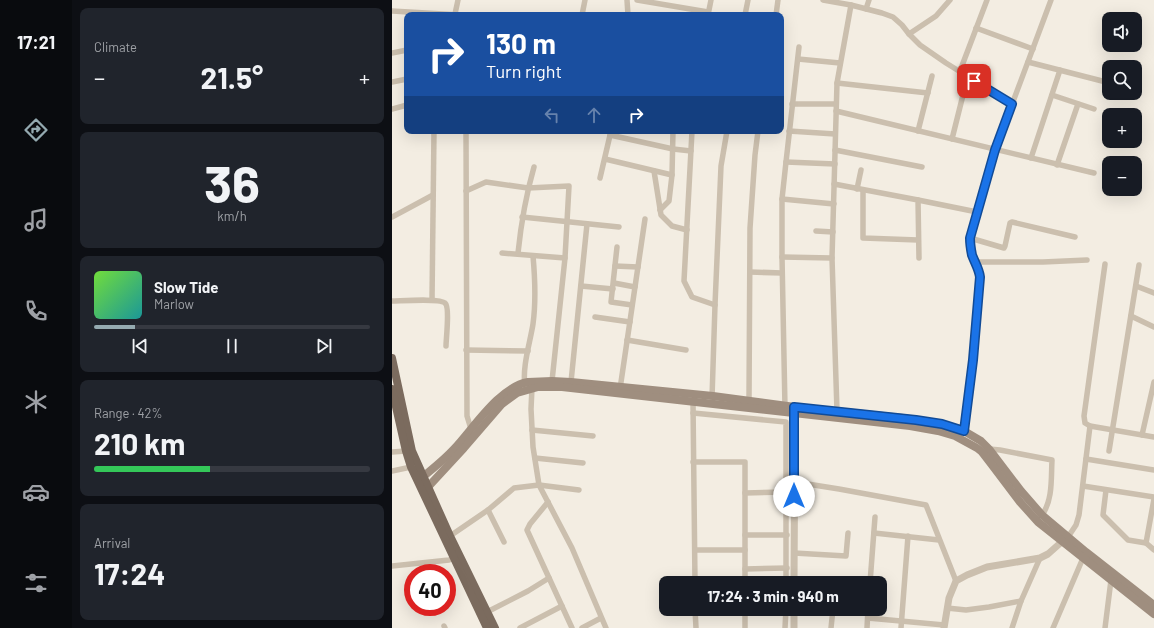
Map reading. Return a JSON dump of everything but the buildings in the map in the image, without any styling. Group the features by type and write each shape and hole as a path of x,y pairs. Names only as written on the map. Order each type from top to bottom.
{"main road":[{"path":"392,358 412,451 420,479"},
{"path":"425,489 464,448 502,404 527,387 552,381 571,382 693,402 712,400 749,401 785,409"},
{"path":"420,479 442,462 495,401 514,388 562,387 620,390 794,410 962,434 981,441 989,449 1021,492 1083,558 1154,614"},
{"path":"392,390 406,452 411,467 420,479 450,536 495,628"},
{"path":"794,410 837,411 929,422 954,427 982,452 1032,516 1154,605"},
{"path":"425,489 454,558 487,628"}],"street":[{"path":"458,0 458,12"},
{"path":"583,12 586,0"},
{"path":"627,0 628,12"},
{"path":"637,0 698,12"},
{"path":"708,12 711,0"},
{"path":"746,12 748,0"},
{"path":"776,12 778,0"},
{"path":"824,0 851,5 893,17 920,45 1012,104"},
{"path":"866,9 869,0"},
{"path":"909,34 936,16 950,0"},
{"path":"960,71 987,0"},
{"path":"962,434 973,360 980,277 971,248 970,238 995,150 1051,0"},
{"path":"837,411 832,258 836,104 840,63 851,5"},
{"path":"392,11 414,12"},
{"path":"976,28 1033,49"},
{"path":"785,409 782,199 799,47"},
{"path":"392,53 404,51"},
{"path":"798,59 840,63"},
{"path":"1028,62 1102,81"},
{"path":"1031,158 1060,70"},
{"path":"918,131 932,76"},
{"path":"392,82 404,80"},
{"path":"837,83 928,93"},
{"path":"952,139 964,91"},
{"path":"1052,95 1094,109"},
{"path":"792,104 836,104"},
{"path":"1057,164 1078,104"},
{"path":"392,109 404,106"},
{"path":"836,111 1094,173"},
{"path":"789,131 835,134"},
{"path":"432,300 434,134"},
{"path":"466,134 467,416 471,429"},
{"path":"600,178 610,134"},
{"path":"614,134 673,149 691,151"},
{"path":"660,210 669,201 672,175 673,134"},
{"path":"692,134 684,281 692,298 715,305"},
{"path":"712,400 722,166 727,134"},
{"path":"749,401 750,228 758,134"},
{"path":"835,150 922,167"},
{"path":"605,159 672,175"},
{"path":"786,162 835,164"},
{"path":"518,253 522,217 534,167"},
{"path":"861,170 860,189 864,238 918,240"},
{"path":"654,171 661,215 672,226 687,230"},
{"path":"466,191 486,182 528,188 569,186 565,258 552,381"},
{"path":"834,184 977,212"},
{"path":"392,217 433,195"},
{"path":"782,199 834,204"},
{"path":"918,200 918,258"},
{"path":"522,217 620,227"},
{"path":"620,390 645,219"},
{"path":"970,238 1004,248 1010,223 1012,222 1075,237"},
{"path":"571,382 587,224"},
{"path":"816,232 833,232"},
{"path":"617,247 611,302 632,305"},
{"path":"502,253 518,253 533,256 565,258"},
{"path":"533,256 535,276 533,324 528,351 527,387 539,485 572,548 606,628"},
{"path":"782,256 832,258"},
{"path":"975,262 1043,262 1087,260"},
{"path":"1106,264 1084,416 1085,423 1090,426 1154,437"},
{"path":"1109,451 1139,265"},
{"path":"615,266 638,267"},
{"path":"750,272 782,273"},
{"path":"614,283 635,287"},
{"path":"581,286 613,289"},
{"path":"1136,286 1154,293"},
{"path":"392,301 432,300 445,302 447,306 446,346"},
{"path":"1131,316 1154,327"},
{"path":"595,317 630,322"},
{"path":"627,340 686,350"},
{"path":"466,350 528,351"},
{"path":"1142,435 1154,382"},
{"path":"693,402 695,576"},
{"path":"794,410 794,576"},
{"path":"693,413 786,422 786,576"},
{"path":"867,628 868,618 944,626 949,598 956,581 988,567 1040,558 1048,554 1065,539 1078,520 1090,426"},
{"path":"532,430 593,436"},
{"path":"989,449 1052,460 1048,506 1042,515"},
{"path":"392,452 406,452"},
{"path":"535,458 583,463"},
{"path":"1086,459 1154,470"},
{"path":"693,462 745,462 745,576"},
{"path":"392,471 411,467"},
{"path":"795,482 926,505 956,581"},
{"path":"450,536 488,510 514,488 539,485 579,490"},
{"path":"1083,486 1154,498 1146,543"},
{"path":"1106,490 1103,515 1128,540 1146,543 1154,550"},
{"path":"745,493 787,492"},
{"path":"548,502 530,524 528,530 572,628"},
{"path":"488,510 504,542"},
{"path":"871,576 875,517"},
{"path":"794,553 846,556 848,532"},
{"path":"874,532 940,540"},
{"path":"745,535 787,535"},
{"path":"901,628 908,536"},
{"path":"694,550 745,550"},
{"path":"392,566 449,560 454,558"},
{"path":"1012,628 1021,601 1040,558"},
{"path":"1053,628 1083,558"},
{"path":"745,569 787,568"},
{"path":"487,612 528,591 549,578"},
{"path":"1105,628 1111,580"},
{"path":"947,608 966,610 1021,601"},
{"path":"520,628 562,606"},
{"path":"695,616 696,628"},
{"path":"745,616 745,628"},
{"path":"785,628 786,616"},
{"path":"794,616 794,628"},
{"path":"831,628 832,616"},
{"path":"582,628 601,618"}],"route":[{"path":"794,496 794,407 903,418 942,424 964,431 973,360 980,277 979,270 972,256 970,238 995,150 1012,104 974,81"}]}
